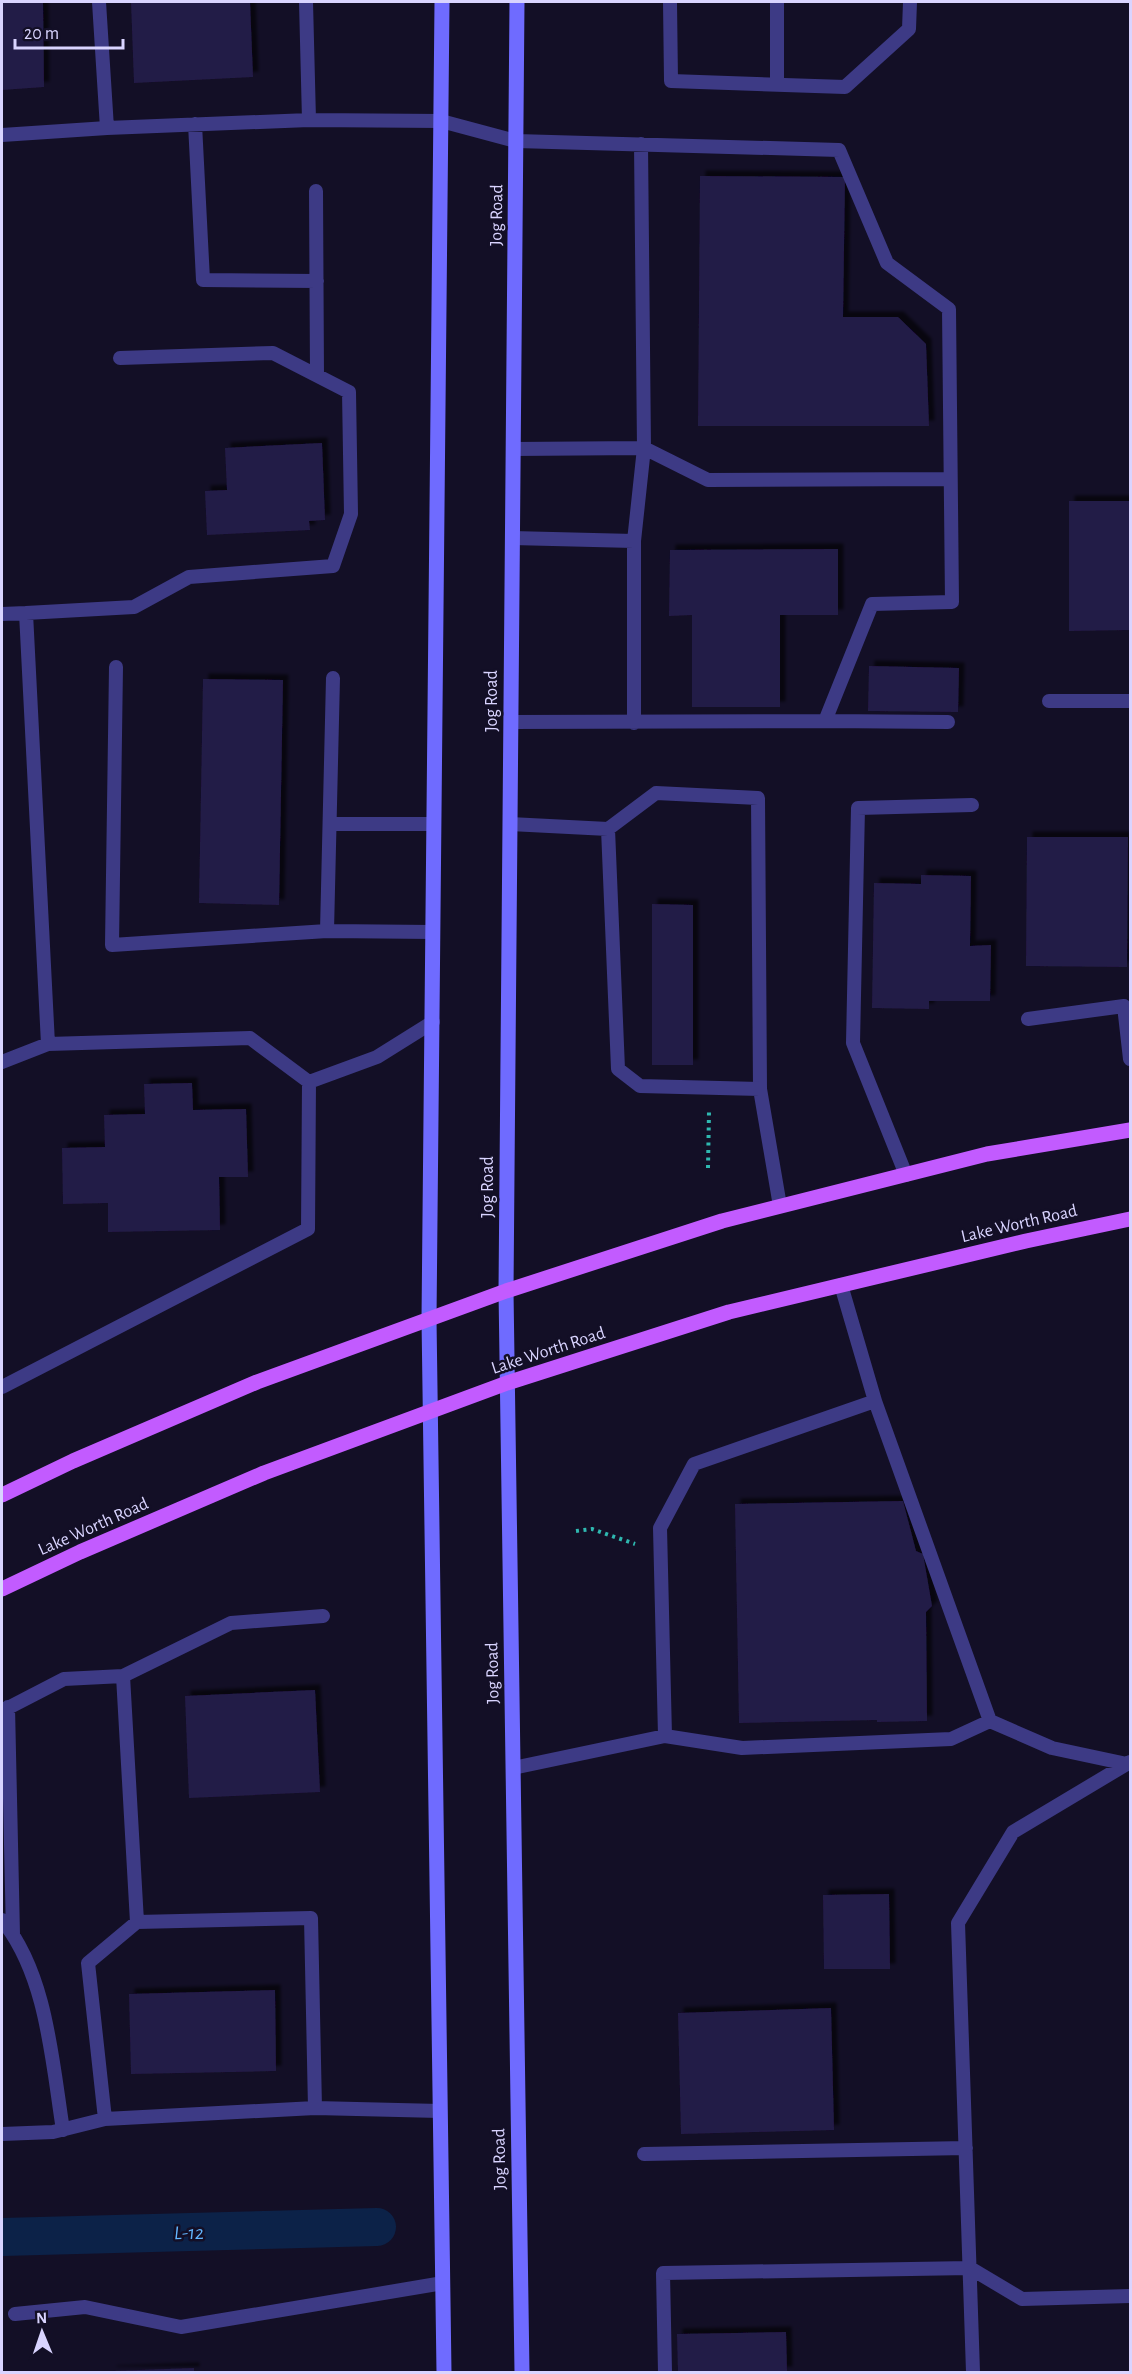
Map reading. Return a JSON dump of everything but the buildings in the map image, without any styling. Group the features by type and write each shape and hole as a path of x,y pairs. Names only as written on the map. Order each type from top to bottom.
{"main road":[{"path":"442,2 429,1318 444,2373"},
{"name":"Jog Road","path":"517,2 506,1291 522,2373"},
{"path":"2,1495 73,1461 257,1382 506,1291 722,1221 987,1154 1131,1130"},
{"name":"Lake Worth Road","path":"2,1589 80,1552 264,1473 507,1383 729,1312 1026,1241 1131,1219"}],"lane":[{"path":"99,2 107,128"},
{"path":"306,2 309,120"},
{"path":"670,2 671,81 845,87 909,29 910,2"},
{"path":"777,2 777,84"},
{"path":"2,135 107,128 309,120 441,121 516,141 839,150 887,264 949,309 952,602 872,604 825,721"},
{"path":"195,124 203,280 317,281"},
{"path":"634,723 634,541 644,448 641,144"},
{"path":"316,191 317,375"},
{"path":"2,614 134,607 189,577 333,566 351,514 348,392 273,353 120,358"},
{"path":"513,449 644,448 708,480 950,478"},
{"path":"512,538 634,541"},
{"path":"26,613 48,1044"},
{"path":"116,667 112,945 327,931 433,932"},
{"path":"327,931 333,678"},
{"path":"1049,701 1131,701"},
{"path":"511,722 948,722"},
{"path":"510,824 608,828 656,793 758,798 760,1089 780,1206"},
{"path":"906,1175 853,1043 858,808 972,805"},
{"path":"330,824 434,824"},
{"path":"608,828 618,1070 640,1086 760,1089"},
{"path":"1028,1019 1124,1006 1131,1059"},
{"path":"309,1082 377,1057 433,1022"},
{"path":"2,1062 48,1044 250,1038 309,1082"},
{"path":"2,1387 308,1228 309,1082"},
{"path":"841,1285 875,1401 990,1721 1052,1748 1129,1763"},
{"path":"665,1736 660,1528 694,1464 875,1401"},
{"path":"13,1935 5,1709 64,1679 123,1676 231,1623 323,1616"},
{"path":"123,1676 136,1923"},
{"path":"513,1768 665,1736 742,1748 951,1739 990,1721"},
{"path":"973,2373 958,1923 1013,1832 1129,1763"},
{"path":"105,2119 88,1963 136,1923 311,1918 315,2108"},
{"path":"2,1920 13,1935 43,2003 63,2130"},
{"path":"2,2134 63,2130 105,2119 315,2108 440,2110"},
{"path":"644,2154 966,2148"},
{"path":"665,2373 663,2273 970,2268 1022,2299 1131,2296"},
{"path":"15,2314 85,2307 181,2327 443,2283"}],"path":[{"path":"708,1168 710,1105"},
{"path":"576,1531 592,1529 635,1544"}],"waterway":[{"name":"L-12","path":"2,2237 377,2227"}]}
